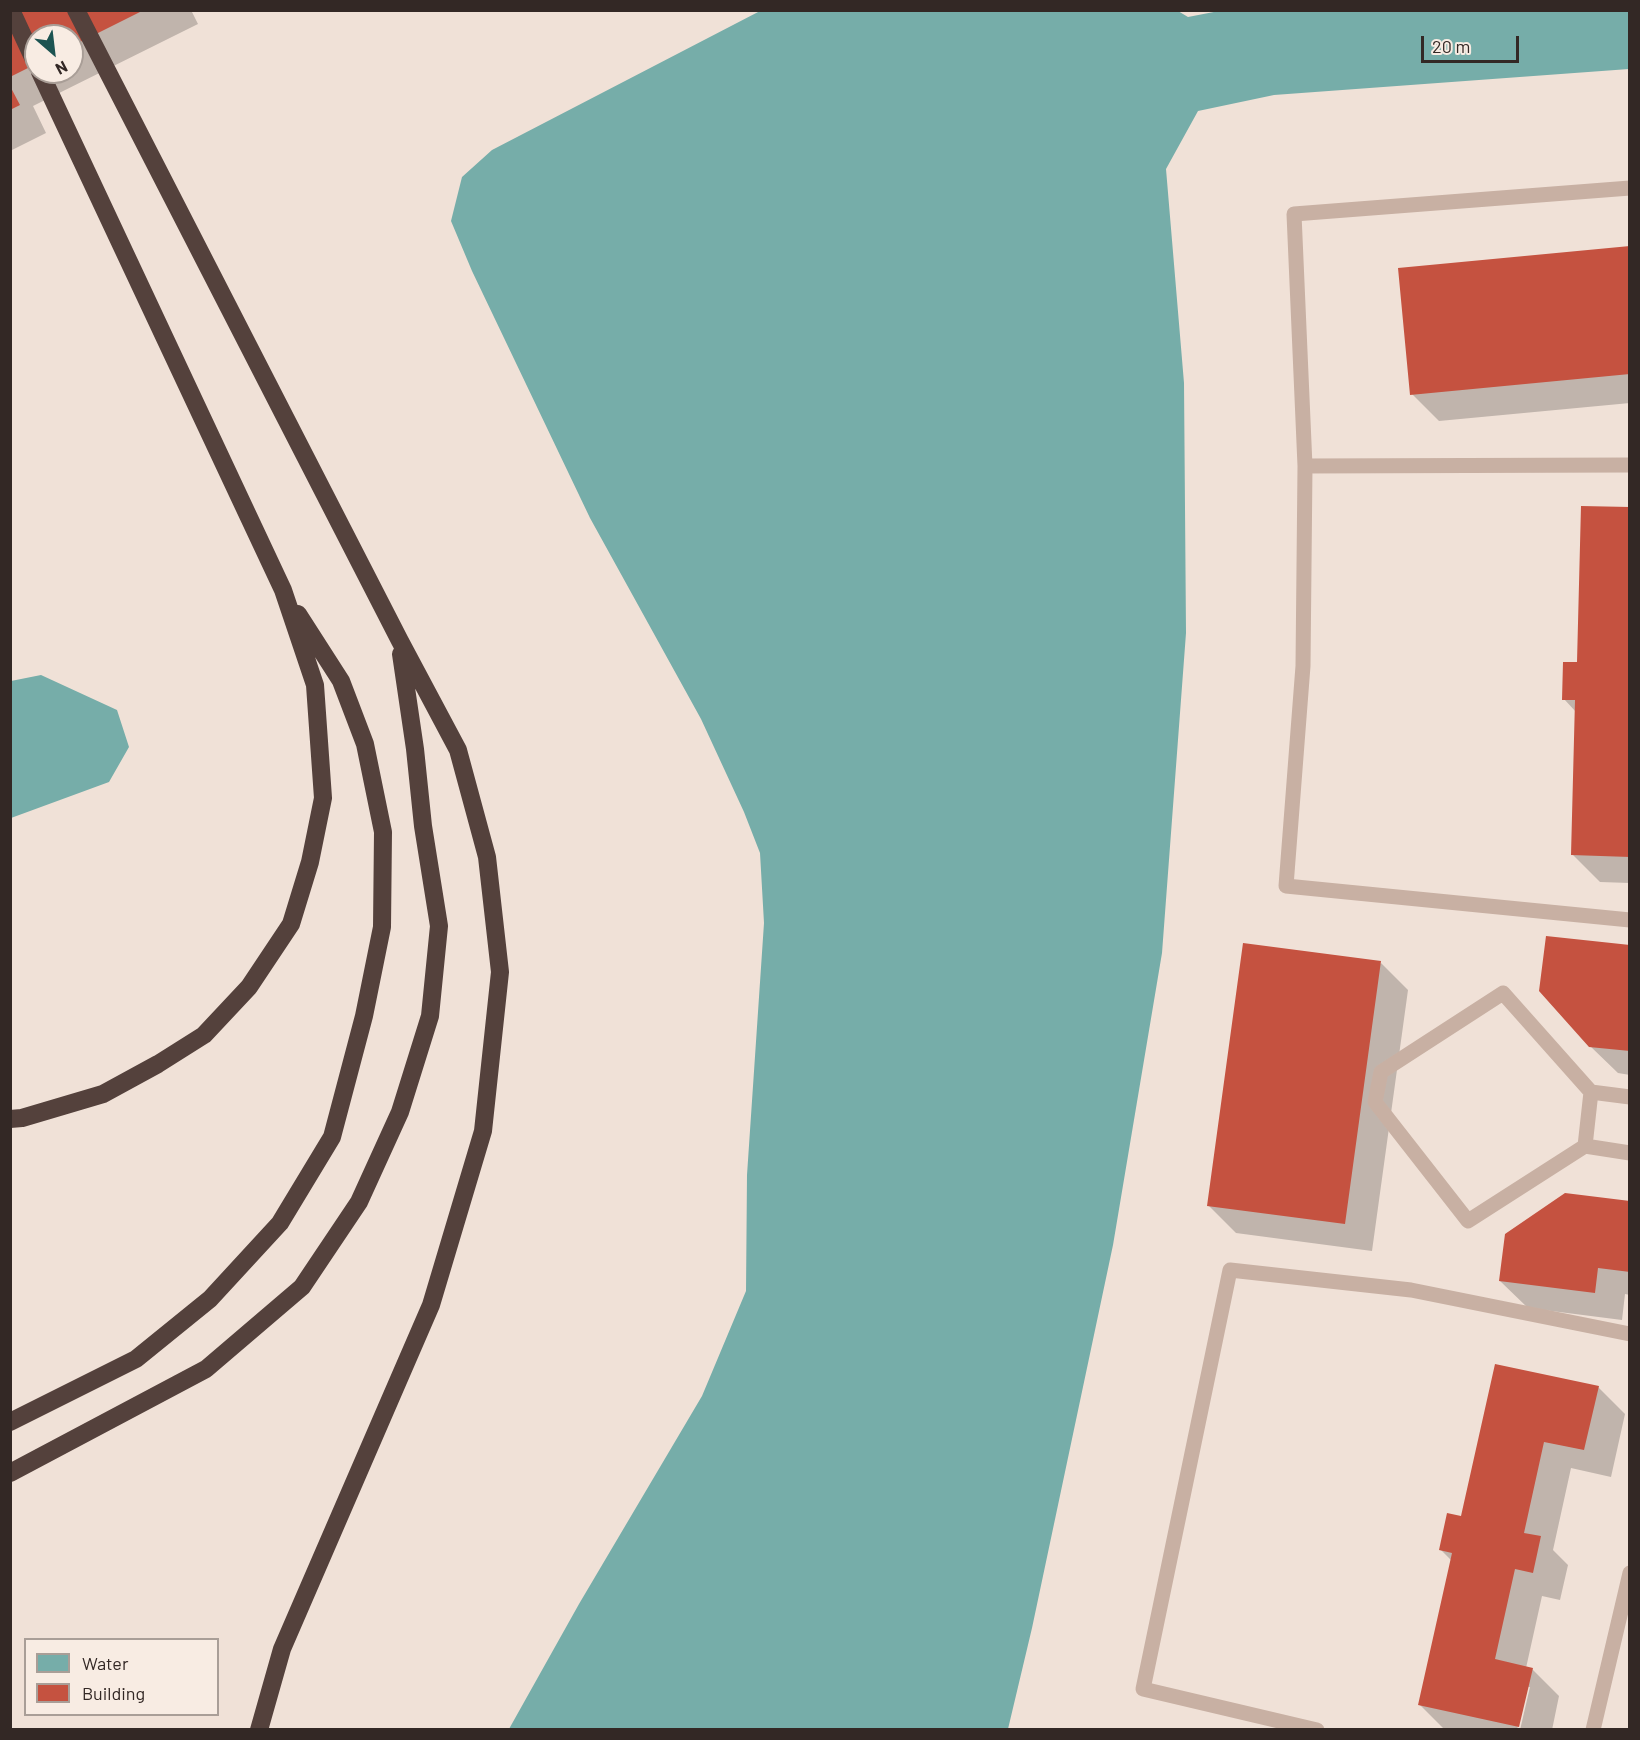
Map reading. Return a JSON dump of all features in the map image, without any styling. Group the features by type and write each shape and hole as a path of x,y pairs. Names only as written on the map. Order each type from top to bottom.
{"highway":[{"path":"11,10 24,38"},
{"path":"76,10 458,750 487,857 500,972 483,1131 431,1305 282,1649 259,1730"},
{"path":"10,1119 22,1118 103,1094 158,1064 204,1035 249,987 291,924 309,862 323,798 315,686 283,590 46,84"},
{"path":"10,1422 136,1359 210,1299 280,1223 332,1137 364,1016 382,927 383,832 365,744 341,681 283,590"},
{"path":"10,1473 206,1369 302,1287 359,1202 400,1112 430,1016 439,926 423,826 400,641"}],"lane":[{"path":"1629,188 1294,214 1305,466 1303,666 1286,886 1629,920"},
{"path":"1305,466 1629,465"},
{"path":"1629,1097 1591,1092 1503,993 1382,1072 1375,1102 1468,1221 1585,1146 1629,1153"},
{"path":"1585,1146 1591,1092"},
{"path":"1317,1730 1143,1689 1230,1270 1411,1290 1629,1334"},
{"path":"1593,1730 1629,1573"}],"water":[{"path":"1224,10 1629,11 1629,69 1274,95 1198,111 1166,169 1184,383 1186,633 1162,953 1113,1245 1032,1628 1008,1729 509,1729 579,1604 702,1396 746,1291 747,1175 764,923 760,853 744,812 701,719 590,518 472,271 451,221 462,177 492,150 760,11 1178,11 1188,17"},
{"path":"41,675 117,710 129,747 109,782 11,818 11,681"}],"building":[{"path":"10,10 144,10 84,40 84,24 24,24 24,70 10,77"},
{"path":"10,86 20,105 10,110"},
{"path":"1630,246 1630,374 1410,395 1398,268"},
{"path":"1581,506 1630,507 1630,857 1571,855 1575,700 1562,700 1563,662 1577,662"},
{"path":"1546,936 1630,945 1630,1051 1589,1047 1539,991"},
{"path":"1243,943 1381,961 1345,1224 1207,1206"},
{"path":"1565,1193 1630,1201 1630,1272 1598,1268 1595,1293 1499,1281 1505,1234"},
{"path":"1495,1364 1599,1386 1584,1450 1544,1442 1524,1533 1541,1536 1533,1573 1515,1569 1495,1659 1533,1668 1519,1727 1418,1705 1452,1553 1439,1550 1447,1513 1461,1516"}]}
